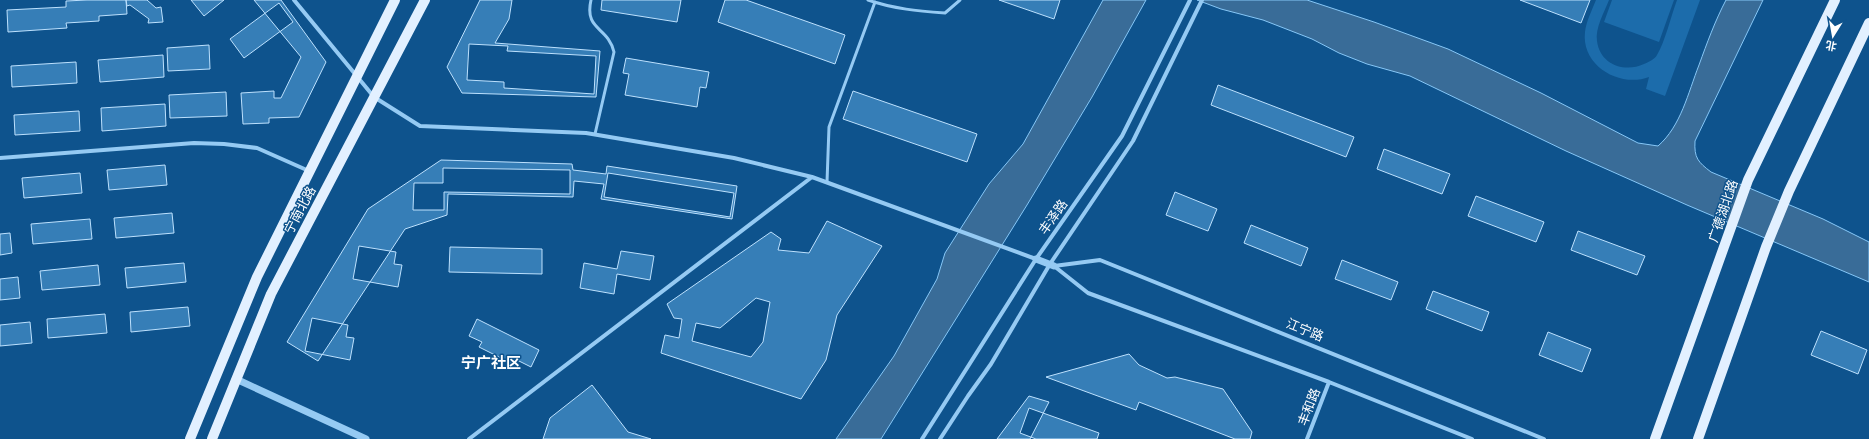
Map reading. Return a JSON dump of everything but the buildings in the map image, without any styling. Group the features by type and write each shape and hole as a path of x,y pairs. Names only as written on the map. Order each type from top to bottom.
{"main road":[{"name":"宁南北路","path":"190,439 257,277 395,0"},
{"name":"宁南北路","path":"212,439 271,294 425,0"},
{"name":"广德湖北路","path":"1656,439 1748,180 1835,0"},
{"path":"1698,439 1766,248 1789,191 1869,23"}],"street":[{"path":"294,0 374,97 420,126 595,134 734,158 827,182 1036,259"},
{"name":"丰泽路","path":"922,439 1036,259 1122,136 1190,0"},
{"name":"丰泽路","path":"940,439 991,364 1052,265 1133,141 1187,34 1202,0"},
{"path":"0,158 194,143 224,144 257,148 310,171"},
{"path":"469,439 812,177"},
{"name":"江宁路","path":"1036,259 1052,265 1088,293 1329,382 1472,439"},
{"name":"江宁路","path":"1052,265 1100,260 1544,439"},
{"path":"236,378 366,439"},
{"name":"丰和路","path":"1307,439 1329,382"}],"lane":[{"path":"591,0 589,10 590,21 612,41 614,52 595,134"},
{"path":"868,0 908,11 945,13 960,0"},
{"path":"827,182 828,127 875,2"}],"shaded area":[{"path":"1103,0 1146,0 1092,97 1027,205 881,439 836,439 894,356 937,279 945,253 989,184 1023,144"},
{"path":"1197,0 1307,0 1374,22 1448,49 1541,93 1638,143 1658,146 1673,129 1678,119 1711,32 1726,0 1763,0 1695,141 1696,156 1711,172 1823,219 1869,242 1869,282 1687,205 1566,151 1410,76 1367,64 1339,53 1312,39 1263,20 1221,9"},
{"path":"1596,0 1609,0 1597,31 1599,49 1603,56 1614,65 1629,68 1644,64 1656,56 1663,43 1677,0 1700,0 1665,96 1646,89 1649,77 1638,80 1615,77 1596,64 1589,55 1585,44 1585,32"},
{"path":"1612,0 1674,0 1659,42 1604,22"}],"district":[{"name":"宁广社区","path":"491,362"}]}
